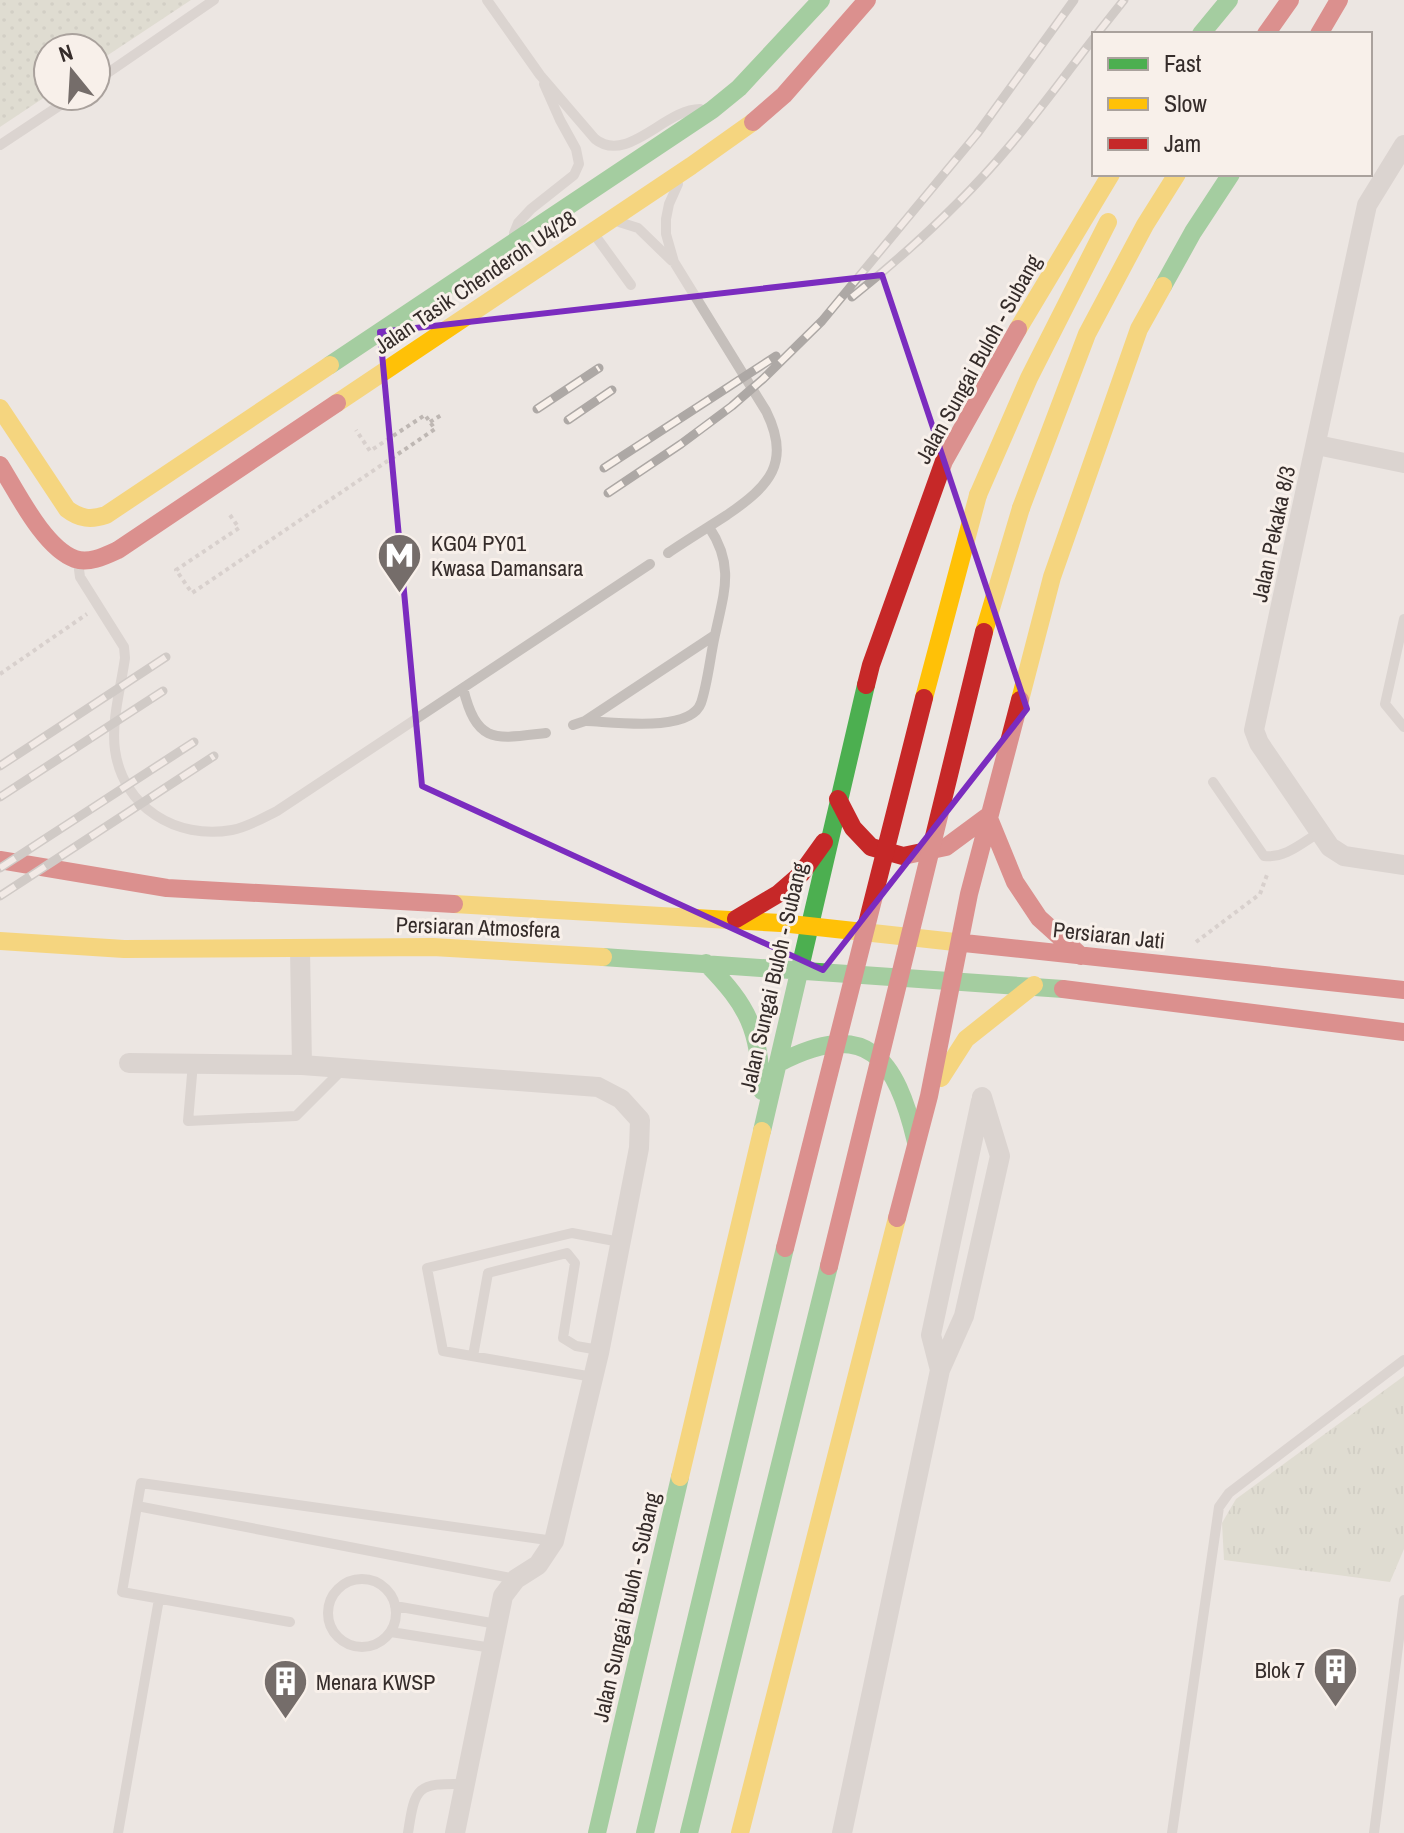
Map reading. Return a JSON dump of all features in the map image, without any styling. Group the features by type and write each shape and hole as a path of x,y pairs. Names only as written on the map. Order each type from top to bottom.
{"main road":[{"name":"Jalan Tasik Chenderoh U4/28","path":"821,0 739,88 712,110 106,515 94,519 81,540 92,560 118,550 691,166 762,115 784,95 867,0"},
{"path":"1267,32 1290,0"},
{"path":"1320,32 1339,0"},
{"path":"1206,32 1226,5"},
{"name":"Jalan Sungai Buloh - Subang","path":"597,1833 871,665 944,461 1027,313 1110,176"},
{"path":"689,1833 984,630 1021,508 1087,334 1145,225 1176,176"},
{"path":"740,1833 929,1096 988,816 1052,577 1139,329 1193,232 1230,176"},
{"path":"645,1833 746,1403 978,495 1029,378 1119,201"},
{"path":"0,408 67,509 81,540 68,556 46,534 0,465"},
{"path":"838,799 853,828 871,847 903,856 946,847 988,816"},
{"path":"988,816 1015,882 1039,918 1081,956"},
{"path":"736,919 778,894 801,874 831,833"},
{"name":"Persiaran Atmosfera","path":"0,860 167,888 736,919 809,927"},
{"name":"Persiaran Jati","path":"809,927 1404,990"},
{"name":"Persiaran Atmosfera","path":"0,941 124,949 433,947 953,979"},
{"path":"706,963 735,992 755,1024 764,1124"},
{"path":"953,979 1034,985 1404,1032"},
{"path":"929,1096 966,1039 1034,985"},
{"path":"779,1063 819,1045 833,1043 847,1042 874,1054 893,1072 907,1106 916,1146"}],"street":[{"name":"Jalan Pekaka 8/3","path":"1404,145 1367,205 1254,730 1259,743 1330,847 1344,856 1404,865"},
{"path":"1317,445 1404,463"},
{"path":"300,949 302,1065"},
{"path":"129,1063 302,1065 598,1087 621,1099 640,1120 639,1148 599,1350 554,1541 538,1565 516,1579 503,1596 455,1833"},
{"path":"842,1833 940,1370 964,1316 1000,1156 982,1097 931,1335 940,1370"}],"lane":[{"path":"112,70 214,0"},
{"path":"487,0 540,75 604,146 616,147 633,141 683,111 697,108 712,110"},
{"path":"509,245 518,223 574,175 579,164 576,149 540,75"},
{"path":"1,146 51,112"},
{"path":"668,553 763,487 775,465 777,443 766,411 674,262 666,234 666,219 674,191 691,166"},
{"path":"631,285 599,228 622,221 630,224 674,262"},
{"path":"585,721 676,722 691,716 701,704 727,567 724,553 709,527"},
{"path":"81,540 80,577 120,638 125,658 115,749 129,791 148,812 164,821 191,830 213,832 235,829 277,811 650,564"},
{"path":"1404,619 1385,704 1404,727"},
{"path":"573,725 585,721 715,635"},
{"path":"463,688 470,715 492,736 505,738 546,733"},
{"path":"1213,782 1264,856 1273,857 1287,852 1320,832"},
{"path":"193,1063 188,1121 296,1116 343,1068"},
{"path":"593,1377 443,1351 427,1268 572,1233 620,1242"},
{"path":"473,1356 488,1273 567,1253 575,1263 563,1338 576,1346 599,1350"},
{"path":"1172,1833 1219,1507 1229,1493 1404,1360"},
{"path":"290,1622 122,1592 141,1483 554,1541"},
{"path":"137,1506 516,1579"},
{"path":"361,1579 372,1581 383,1586 395,1606 391,1632 373,1646 349,1645 332,1630 328,1608 339,1587 361,1579"},
{"path":"118,1833 159,1599"},
{"path":"1374,1833 1404,1600"},
{"path":"395,1606 497,1624"},
{"path":"391,1632 492,1648"},
{"path":"408,1833 413,1802 421,1791 432,1783 465,1784"}],"path":[{"path":"430,422 443,414"},
{"path":"230,515 239,528 176,570 192,593 435,429 425,415 370,451 356,430"},
{"path":"0,674 98,606"},
{"path":"1166,965 1260,894 1273,857"}],"highlighted area":[{"path":"882,275 1027,709 823,970 422,786 380,332"}],"green space":[{"path":"0,0 191,0 112,52 112,32 32,32 32,106 0,127"},
{"path":"1404,1376 1404,1549 1390,1582 1224,1560 1222,1523 1236,1499"}],"railway":[{"path":"608,493 732,406 822,321 977,134 1074,0"},
{"path":"1099,32 1124,0"},
{"path":"852,297 913,245 971,189 1018,136 1092,41"},
{"path":"604,468 776,356"},
{"path":"537,409 599,368"},
{"path":"568,420 612,390"},
{"path":"0,766 166,657"},
{"path":"0,797 163,691"},
{"path":"0,868 194,742"},
{"path":"0,896 214,756"}],"traffic: fast":[{"path":"330,365 712,110 739,88 821,0"},
{"path":"1203,32 1229,0"},
{"path":"1163,286 1230,176"},
{"path":"762,1131 866,685"},
{"path":"603,957 1063,989"},
{"path":"706,963 733,993 749,1020 758,1051 762,1091"},
{"path":"779,1063 809,1050 835,1044 856,1046 873,1054 887,1068 899,1088 916,1142"},
{"path":"645,1833 785,1248"},
{"path":"689,1833 829,1266"},
{"path":"597,1833 680,1477"}],"traffic: slow":[{"path":"337,403 753,122"},
{"path":"1018,329 1110,176"},
{"path":"1021,508 1087,334 1145,225 1176,176"},
{"path":"978,495 1029,378 1108,222"},
{"path":"1020,700 1052,577 1139,329 1163,286"},
{"path":"0,408 67,509 81,517 95,518 106,515 330,365"},
{"path":"924,698 978,495"},
{"path":"984,632 1021,508"},
{"path":"454,904 781,923 964,943"},
{"path":"0,941 124,949 433,947 603,957"},
{"path":"941,1078 966,1039 1034,985"},
{"path":"680,1477 762,1131"},
{"path":"740,1833 897,1218"}],"traffic: jam":[{"path":"753,122 784,95 867,0"},
{"path":"1267,32 1290,0"},
{"path":"1320,32 1339,0"},
{"path":"866,685 944,461 1018,329"},
{"path":"0,465 42,532 64,553 75,559 91,560 118,550 337,403"},
{"path":"829,1266 984,632"},
{"path":"785,1248 924,698"},
{"path":"897,1218 929,1096 969,894 1020,700"},
{"path":"838,799 853,828 871,847 903,856 946,847 988,816"},
{"path":"988,816 1015,882 1039,918 1081,956"},
{"path":"736,919 778,894 801,874 824,842"},
{"path":"0,860 167,888 454,904"},
{"path":"964,943 1404,990"},
{"path":"1063,989 1404,1032"}],"place":[{"name":"KG04 PY01 Kwasa Damansara","path":"400,595"},
{"name":"Blok 7","path":"1336,1709"},
{"name":"Menara KWSP","path":"285,1721"}]}
